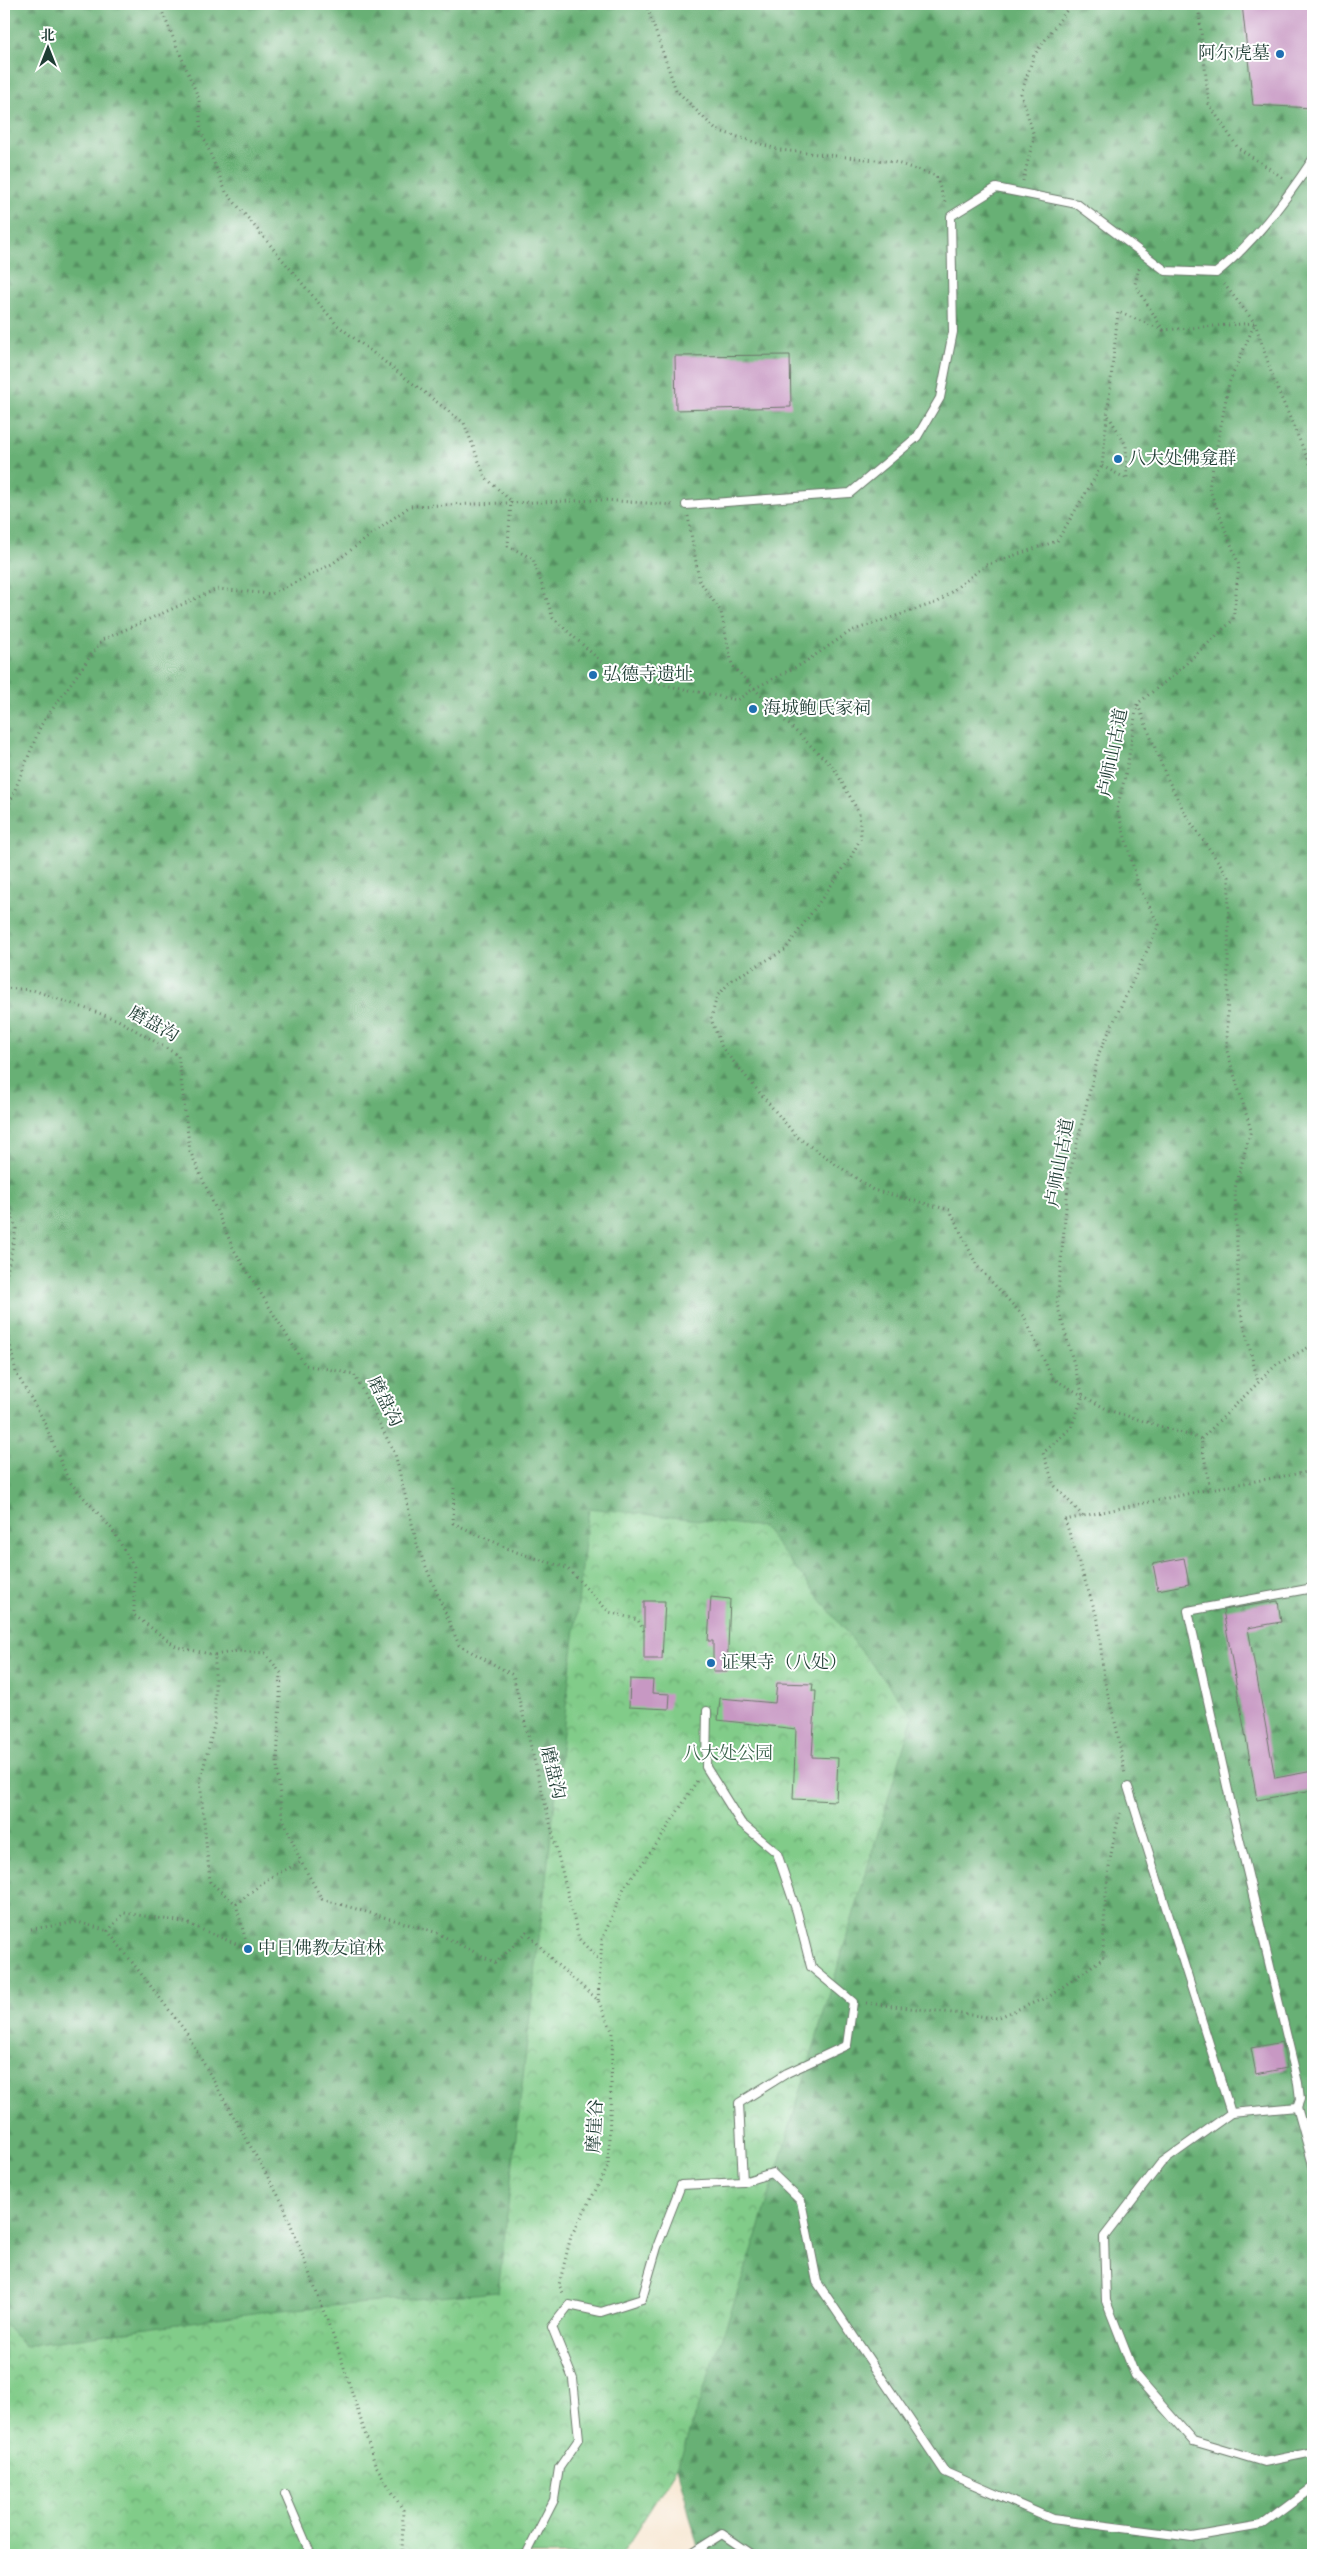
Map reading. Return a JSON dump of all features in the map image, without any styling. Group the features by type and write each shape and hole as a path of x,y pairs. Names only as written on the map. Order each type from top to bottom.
{"lane":[{"path":"686,505 850,493 917,437 940,398 953,332 950,216 996,188 1077,204 1166,271 1216,273 1236,258 1295,186 1313,159"},
{"path":"1313,1588 1188,1611 1231,1804 1298,2084 1300,2100 1297,2107 1313,2165"},
{"path":"707,1711 706,1767 741,1823 777,1853 798,1912 811,1967 853,2002 847,2045 787,2073 739,2103 743,2182"},
{"path":"1128,1787 1231,2114"},
{"path":"1297,2107 1231,2114 1160,2163 1104,2237 1106,2301 1135,2375 1193,2441 1264,2462 1313,2452"},
{"path":"526,2555 554,2500 559,2468 579,2439 573,2379 552,2327 569,2305 601,2312 642,2299 658,2247 681,2185 743,2182 772,2173 801,2201 817,2282 945,2472 1052,2520 1192,2537 1262,2525 1313,2487"},
{"path":"285,2494 312,2555"},
{"path":"689,2555 722,2534 753,2555"}],"path":[{"path":"159,4 199,99 200,131 226,192 336,325 464,423 485,477 511,501"},
{"path":"646,4 676,90 716,130 780,150 894,162 936,176 950,216"},
{"path":"1020,192 1034,136 1021,94 1034,55 1068,10 1068,4"},
{"path":"1198,4 1209,104 1238,148 1295,186"},
{"path":"1144,254 1135,284 1163,330"},
{"path":"1216,273 1255,323 1274,381 1313,471"},
{"path":"511,501 508,546 534,559 553,618 616,675 737,700 755,688 802,664 851,631 938,602 986,565 1057,541 1102,466 1118,312 1163,330 1255,323"},
{"name":"卢师山古道","path":"1083,1396 1057,1304 1069,1176 1099,1053 1159,925 1139,887 1117,810 1127,768 1137,704 1175,674 1233,620 1239,565 1209,488 1229,383 1255,323"},
{"path":"1102,466 1127,478 1126,445 1108,415"},
{"path":"4,817 41,725 102,640 217,589 272,594 332,564 410,506 511,501 603,500 686,505 699,580 721,612 732,665 784,720 834,768 860,813 861,837 850,859 785,950 733,979 717,996 711,1019 722,1048 797,1137 873,1190 950,1210 977,1266 1025,1318 1052,1378 1108,1410 1201,1439"},
{"path":"1137,704 1167,778 1187,817 1229,877 1227,1051 1251,1130 1235,1188 1239,1304 1258,1382"},
{"name":"磨盘沟","path":"4,988 33,990 118,1020 178,1055 190,1151 234,1250 305,1365 354,1374 395,1454 418,1548 460,1645 513,1675 579,1939 600,1961"},
{"path":"4,1190 16,1229 5,1282 5,1320 16,1373 42,1417 69,1481 112,1529 134,1567 134,1615 177,1647 215,1655 238,1651 264,1653 281,1673 277,1765 282,1816 301,1862 322,1899 435,1932 496,1963 527,1932 555,1963 598,2000"},
{"path":"1201,1439 1276,1365 1313,1345"},
{"path":"1083,1396 1071,1428 1043,1453 1054,1485 1083,1516"},
{"path":"1201,1439 1210,1489"},
{"path":"853,2002 998,2018 1050,1996 1103,1958 1105,1896 1115,1832 1128,1787 1117,1730 1104,1680 1098,1620 1065,1520 1210,1489 1313,1471"},
{"path":"454,1488 453,1523 516,1552 567,1568 609,1612 638,1620 644,1631"},
{"path":"108,1931 124,1913 184,1922 248,1950 236,1904 210,1882 200,1780 215,1722 215,1655"},
{"path":"598,2000 602,1940 624,1888 661,1838 706,1767"},
{"path":"236,1904 268,1878 301,1862"},
{"path":"31,1929 78,1922 108,1931 186,2032 283,2204 338,2349 375,2464 403,2510 402,2555"},
{"name":"摩崖谷","path":"569,2305 559,2285 571,2236 608,2167 613,2033 598,2000"}],"green space":[{"path":"4,4 1313,4 1313,2555 700,2555 677,2467 621,2555 4,2523"},
{"name":"八大处公园","path":"589,1508 763,1527 913,1716 758,2233 677,2467 621,2555 4,2555 4,2323 24,2346 260,2312 498,2292"}],"building":[{"name":"阿尔虎墓","path":"1242,4 1313,4 1313,108 1253,105"},
{"path":"790,355 791,407 676,410 675,356"},
{"path":"1184,1558 1189,1584 1158,1590 1153,1564"},
{"path":"711,1597 730,1599 727,1672 713,1672 713,1641 708,1641"},
{"path":"644,1601 665,1601 662,1659 644,1659"},
{"path":"1278,1601 1281,1622 1248,1628 1275,1778 1313,1771 1313,1790 1257,1800 1223,1610"},
{"path":"630,1679 653,1680 652,1693 670,1694 669,1709 629,1707"},
{"path":"777,1683 813,1684 812,1691 816,1691 812,1757 838,1758 836,1801 793,1799 796,1729 718,1720 720,1698 775,1703"},
{"path":"1282,2042 1287,2068 1256,2074 1251,2048"}],"place":[{"name":"阿尔虎墓","path":"1280,54"},
{"name":"八大处佛龛群","path":"1118,459"},
{"name":"弘德寺遗址","path":"593,675"},
{"name":"海城鲍氏家祠","path":"753,709"},
{"name":"证果寺（八处）","path":"711,1663"},
{"name":"中日佛教友谊林","path":"248,1949"}]}
